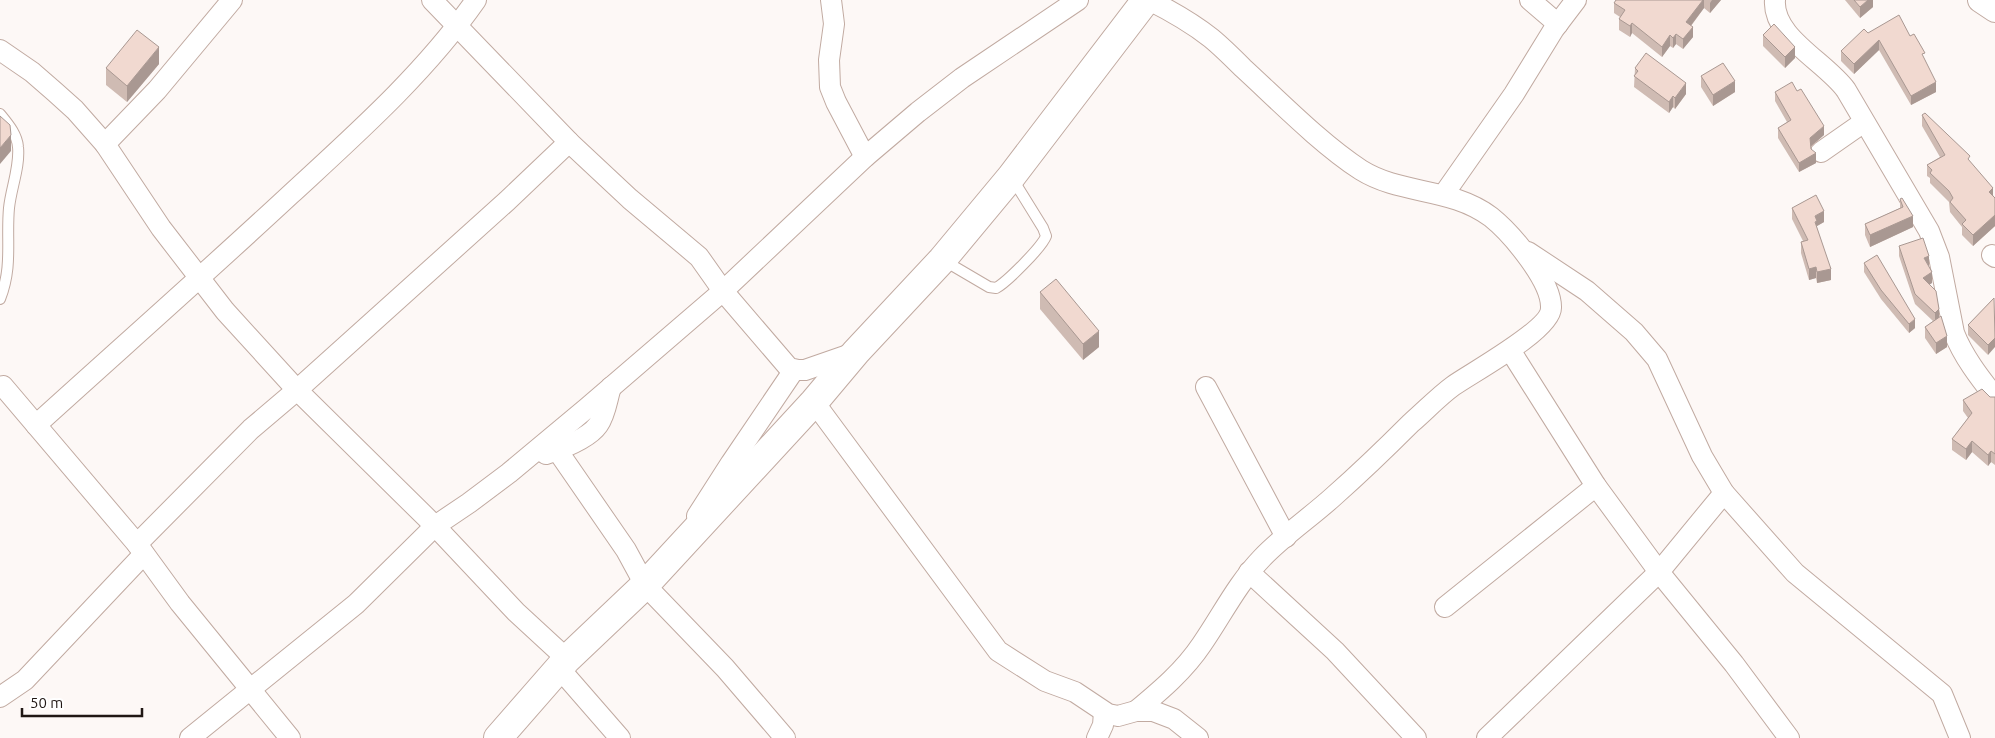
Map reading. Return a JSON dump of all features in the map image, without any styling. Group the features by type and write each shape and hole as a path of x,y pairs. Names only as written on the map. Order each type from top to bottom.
{"highway":[{"path":"498,738 563,663 645,585 942,260 1154,3"}],"street":[{"path":"105,144 156,90 232,0"},
{"path":"432,0 569,142 630,199 699,256 723,291 785,363 794,370 814,368 856,352"},
{"path":"36,425 200,278 347,142 414,75 458,26 476,0"},
{"path":"831,0 834,29 829,60 830,87 840,111 865,157"},
{"path":"190,738 356,604 435,526 469,504 508,473 723,291 865,157 918,112 962,78 1078,0"},
{"path":"1154,3 1185,0"},
{"path":"1530,0 1558,24"},
{"path":"1444,194 1514,94 1558,24 1576,0"},
{"path":"1775,0 1776,18 1784,30 1842,84 1929,231 1939,257 1954,332 1979,376 1995,397"},
{"path":"1980,0 1995,10"},
{"path":"1136,712 1187,665 1201,646 1231,596 1264,556 1335,495 1451,387 1510,350 1540,325 1549,315 1551,309 1542,282 1522,248 1514,238 1489,216 1463,201 1444,194 1380,180 1354,165 1277,99 1212,38 1154,3"},
{"path":"0,50 32,72 75,110 105,144 146,208 252,341 297,390 435,526 516,612 563,663 620,738"},
{"path":"1821,152 1864,122"},
{"path":"0,697 25,680 140,549 251,429 507,201 569,142"},
{"path":"1522,248 1587,292 1634,332 1657,359 1702,456 1724,493 1795,573 1942,694 1960,738"},
{"path":"1510,350 1596,486 1659,572 1734,664 1789,738"},
{"path":"683,544 707,499 794,370"},
{"path":"1,385 140,549 180,603 290,738"},
{"path":"508,473 592,432 604,411 611,387"},
{"path":"1206,387 1286,537"},
{"path":"814,402 998,650 1045,681 1075,692 1104,712 1118,716 1153,711 1182,724 1198,738"},
{"path":"557,450 626,550 645,585 725,668 785,738"},
{"path":"1445,607 1596,486"},
{"path":"1487,738 1659,572 1724,493"},
{"path":"1250,572 1335,651 1416,738"},
{"path":"1097,738 1103,725 1104,712"}],"lane":[{"path":"0,114 17,138 18,163 8,210 8,267 0,299"},
{"path":"942,260 989,287 996,288 1006,281 1042,244 1046,236 1044,228 1011,177"}],"building":[{"path":"1616,0 1703,0 1686,22 1693,27 1683,39 1676,34 1673,38 1670,35 1662,47 1632,23 1630,26 1619,19 1625,10 1614,3"},
{"path":"1854,0 1868,0 1860,7"},
{"path":"1899,15 1910,36 1914,34 1925,53 1922,54 1936,82 1911,96 1879,40 1854,64 1841,51 1864,29 1868,33"},
{"path":"1774,24 1795,47 1785,57 1763,35"},
{"path":"137,30 159,47 127,86 106,68"},
{"path":"1646,53 1686,83 1675,98 1673,96 1669,102 1634,76 1638,71 1635,68"},
{"path":"1723,63 1735,81 1713,95 1701,76"},
{"path":"1792,82 1797,91 1801,89 1824,126 1810,138 1811,149 1816,153 1799,163 1778,128 1791,120 1775,92"},
{"path":"1925,113 1970,156 1968,159 1993,188 1989,192 1995,198 1995,215 1973,235 1962,224 1966,220 1950,202 1953,198 1949,191 1930,173 1932,170 1927,165 1945,155 1922,115"},
{"path":"0,116 10,125 11,135 0,148"},
{"path":"1816,195 1824,211 1815,216 1817,221 1815,222 1831,269 1817,272 1816,267 1809,269 1801,242 1808,240 1792,208"},
{"path":"1902,198 1913,216 1870,235 1865,224 1903,207 1900,199"},
{"path":"1923,238 1929,256 1924,258 1932,272 1923,278 1936,291 1939,309 1935,313 1915,294 1899,246"},
{"path":"1877,255 1915,319 1909,324 1881,290 1864,263"},
{"path":"1056,279 1099,331 1083,344 1040,292"},
{"path":"1994,298 1995,338 1988,345 1968,325"},
{"path":"1941,316 1947,336 1936,343 1925,327"},
{"path":"1982,389 1990,397 1995,397 1995,454 1991,451 1988,455 1972,441 1966,449 1952,439 1972,413 1963,400"}]}
